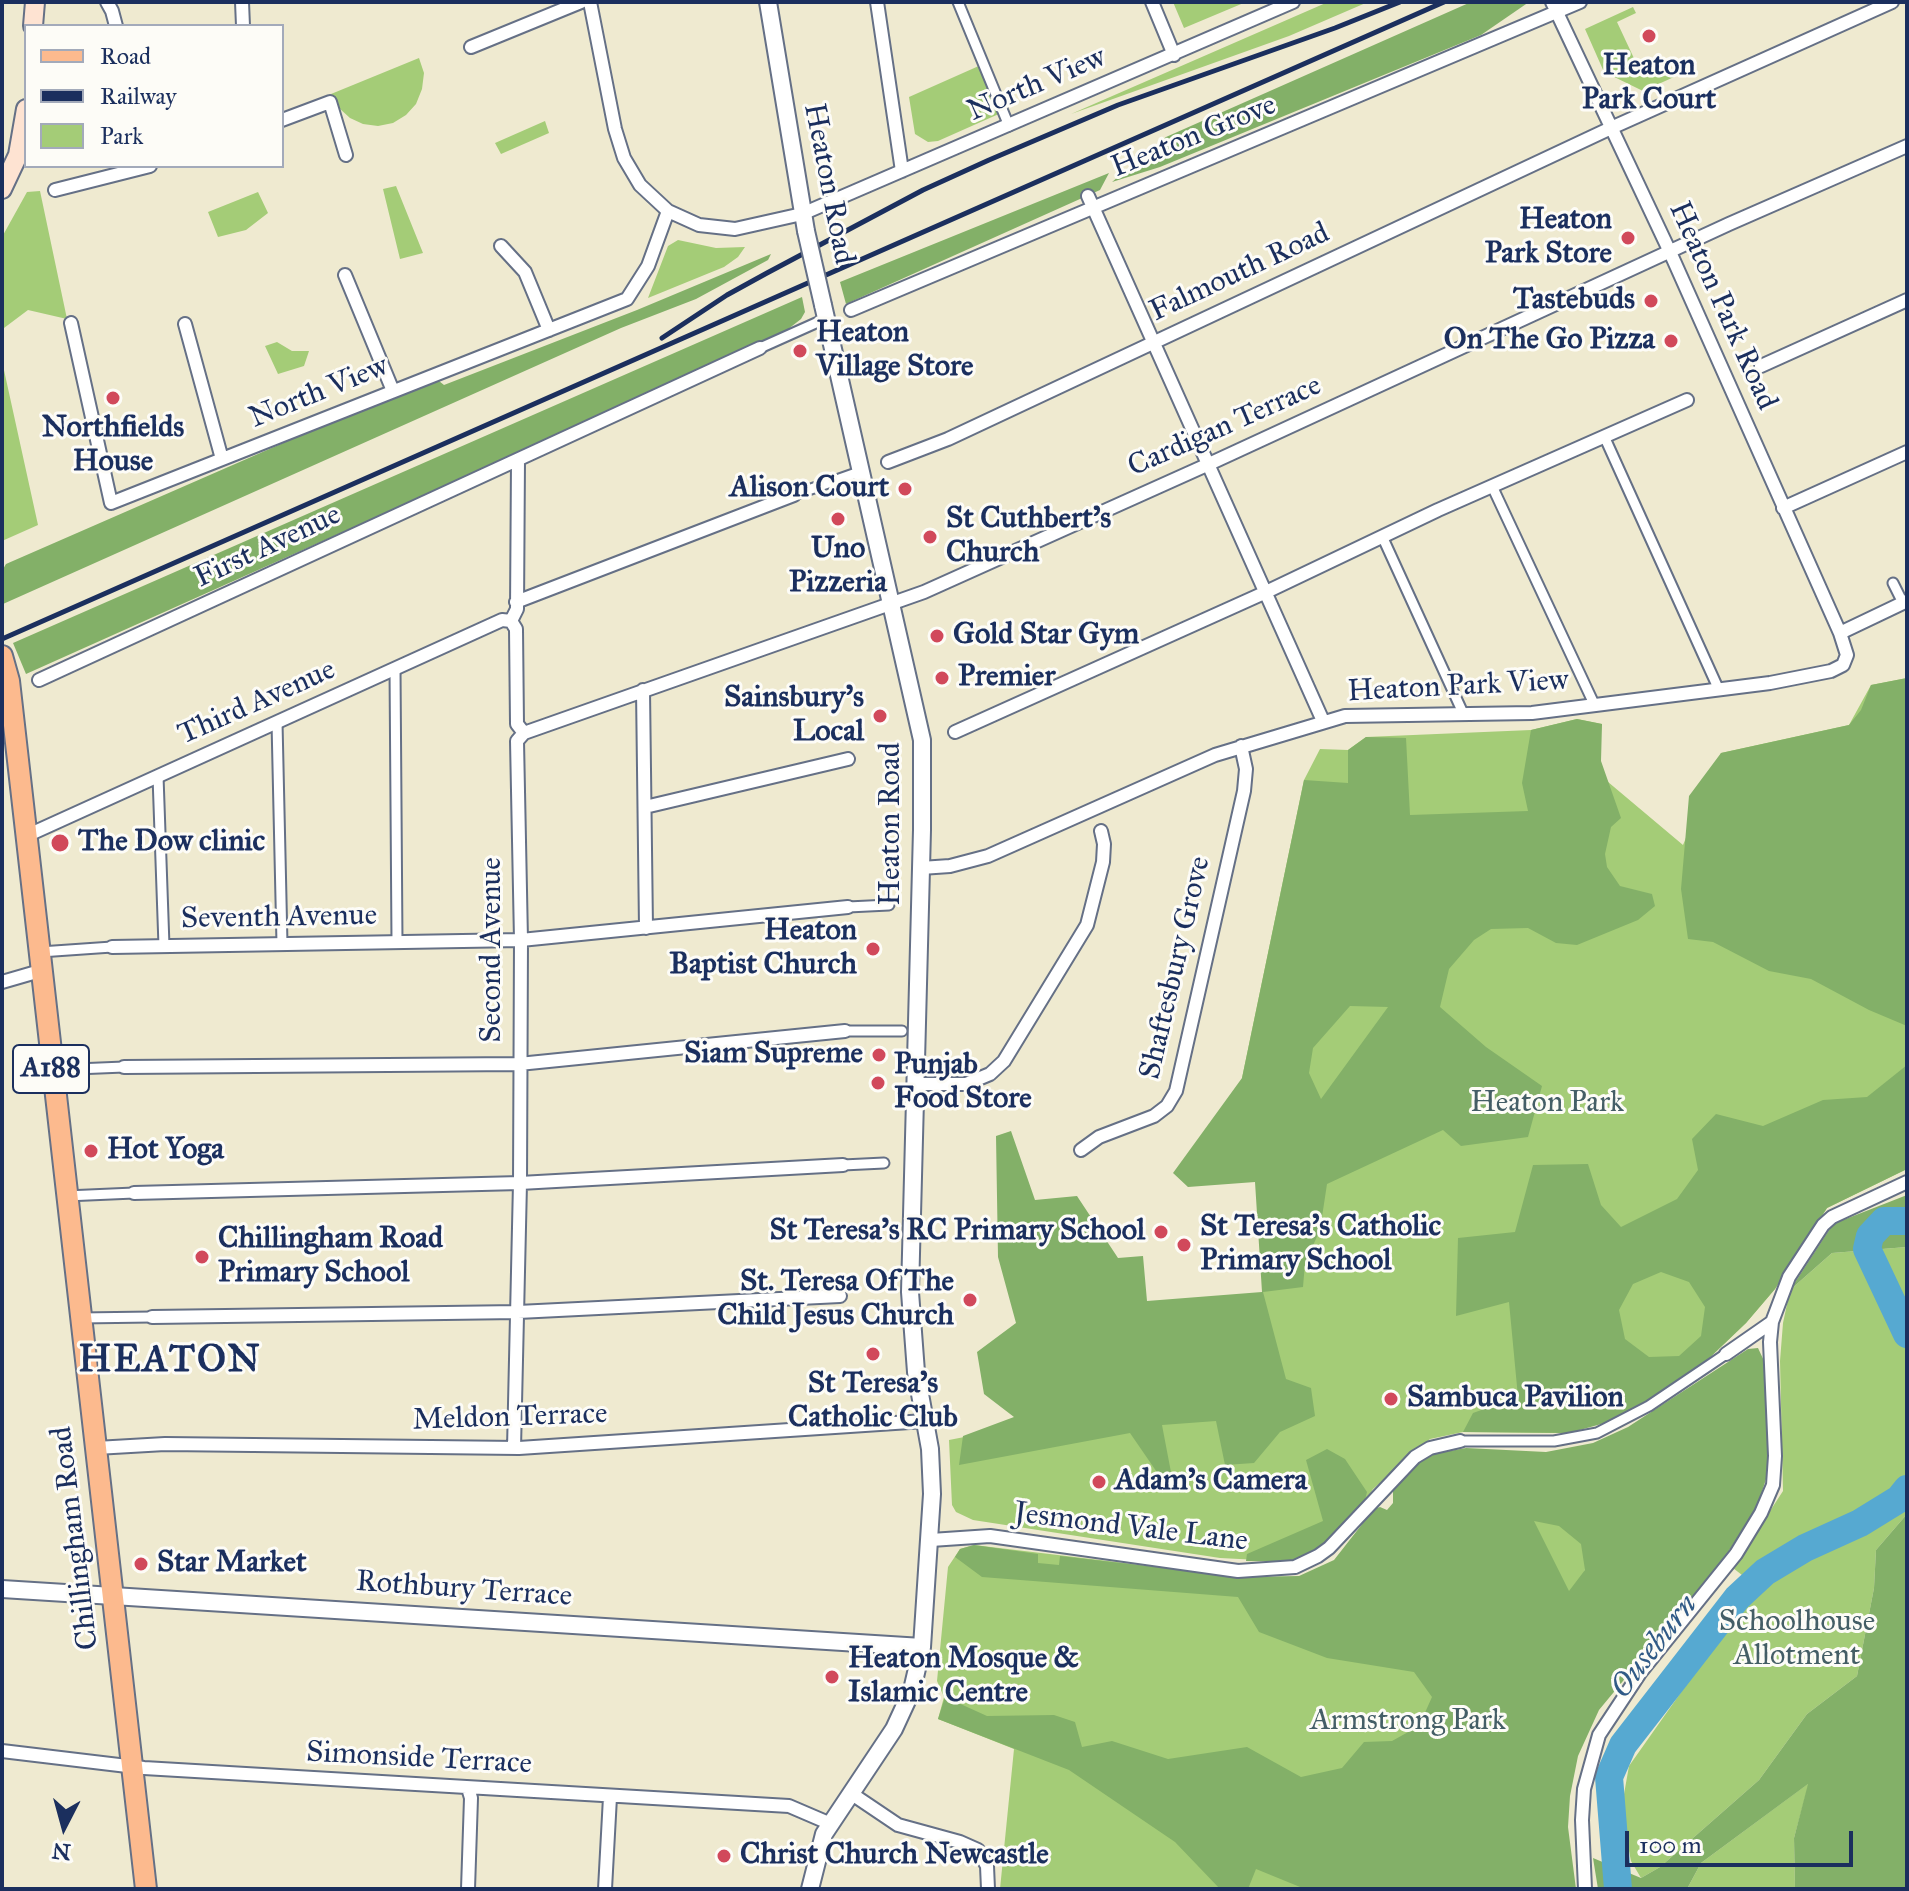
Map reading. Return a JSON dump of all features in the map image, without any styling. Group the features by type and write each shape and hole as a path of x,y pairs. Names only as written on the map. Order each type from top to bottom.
{"main road":[{"path":"33,24 35,2"},
{"path":"2,189 18,155 24,120"},
{"name":"Chillingham Road","path":"4,660 146,1889"}],"street":[{"path":"107,2 115,24"},
{"path":"242,2 243,24"},
{"path":"471,47 581,2"},
{"path":"590,2 615,129 624,158 640,185 668,211"},
{"name":"Heaton Road","path":"768,2 802,214 922,740 910,1292 916,1372 931,1469 931,1540 922,1647 912,1690 902,1716 831,1824"},
{"path":"877,2 902,171"},
{"path":"958,2 1009,126"},
{"path":"1152,2 1174,55"},
{"name":"North View","path":"71,323 111,503 627,299 648,266 668,211 699,225 735,229 802,214 1293,2"},
{"name":"Heaton Grove","path":"851,310 1090,201 1183,171 1554,7 1580,2"},
{"name":"Falmouth Road","path":"888,462 948,439 1611,128 1892,2"},
{"name":"Heaton Park Road","path":"1554,7 1670,252 1840,633"},
{"path":"284,119 330,102 346,155"},
{"name":"Cardigan Terrace","path":"524,733 891,604 1209,464 1907,146"},
{"path":"55,190 142,168"},
{"path":"1090,201 1323,721"},
{"path":"501,246 525,272 549,330"},
{"path":"345,275 393,391"},
{"path":"1761,366 1907,300"},
{"path":"760,348 825,312"},
{"path":"185,324 222,459"},
{"name":"First Avenue","path":"39,680 760,348"},
{"path":"955,732 1687,400"},
{"path":"1604,436 1719,690"},
{"path":"1783,508 1907,452"},
{"name":"Second Avenue","path":"514,1448 520,1183 521,940 517,741 524,733 517,724 516,629 511,621 517,609 518,460"},
{"path":"516,602 863,471"},
{"path":"1492,486 1595,706"},
{"path":"1382,536 1463,713"},
{"path":"1840,633 1905,602 1893,583"},
{"name":"Third Avenue","path":"26,836 502,620 511,621"},
{"name":"Heaton Park View","path":"921,868 950,866 988,856 1182,768 1323,721 1368,714 1532,713 1770,683 1837,669 1843,665 1847,655 1840,633"},
{"path":"395,668 397,942"},
{"path":"643,690 646,928"},
{"path":"277,722 282,944"},
{"name":"Shaftesbury Grove","path":"1081,1150 1099,1137 1154,1116 1167,1106 1176,1091 1244,791 1246,769 1241,746"},
{"path":"645,807 848,759"},
{"path":"158,776 164,946"},
{"path":"915,1084 966,1084 990,1074 1004,1061 1087,925 1103,862 1101,831"},
{"path":"848,907 889,905"},
{"name":"Seventh Avenue","path":"39,961 112,947 521,940 848,907"},
{"path":"2,982 39,961"},
{"path":"52,1070 519,1064 845,1031 902,1031"},
{"path":"66,1196 520,1183 884,1163"},
{"path":"1585,1889 1584,1789 1599,1735 1648,1663 1736,1554 1761,1513 1773,1485 1772,1322 1789,1277 1823,1225 1843,1210 1907,1182"},
{"path":"80,1318 518,1312 840,1296"},
{"name":"Jesmond Vale Lane","path":"931,1540 990,1536 1238,1571 1295,1567 1329,1548 1415,1457 1430,1448 1460,1441 1554,1441 1597,1433 1649,1406 1772,1322"},
{"name":"Meldon Terrace","path":"96,1448 165,1444 514,1448 925,1421"},
{"name":"Rothbury Terrace","path":"2,1589 922,1647"},
{"name":"Simonside Terrace","path":"2,1751 132,1765 789,1806 831,1824"},
{"path":"468,1788 471,1798 468,1889"},
{"path":"852,1794 898,1825 978,1850 987,1866 988,1889"},
{"path":"605,1889 610,1797"},
{"path":"810,1889 821,1842 831,1824"}],"green space":[{"path":"1173,2 1246,2 1184,28"},
{"path":"1328,2 1368,2 1289,36 1071,114"},
{"path":"1471,2 1529,2 1481,35 1160,167 1112,182 1166,137"},
{"path":"1633,7 1636,13 1617,22 1639,69 1666,59 1674,77 1643,91 1604,72 1585,29"},
{"path":"419,58 424,73 416,104 393,123 378,126 350,118 339,108 331,94"},
{"path":"981,65 1001,113 938,141 928,142 915,134 909,97"},
{"path":"545,121 549,133 501,154 495,143"},
{"path":"1109,173 1100,190 846,304 840,282"},
{"path":"396,186 423,253 400,259 383,189"},
{"path":"40,191 67,319 28,310 4,328 2,334 2,237 27,192"},
{"path":"258,192 268,213 246,230 218,237 208,212"},
{"path":"678,240 716,248 745,247 738,257 724,267 648,298 668,246"},
{"path":"771,254 768,260 696,299 621,328 3,604 2,571 6,564 416,385 439,381 444,385"},
{"path":"802,297 805,312 801,319 778,337 26,674 13,643"},
{"path":"277,342 292,351 309,351 304,366 278,374 265,346"},
{"path":"2,361 38,525 2,541"},
{"name":"Heaton Park","path":"1907,678 1907,1169 1827,1208 1775,1289 1746,1323 1703,1364 1569,1433 1463,1432 1430,1439 1298,1562 1220,1558 973,1520 956,1512 952,1505 949,1440 1159,1399 1260,1368 1265,1182 1242,1078 1304,780 1320,749 1348,750 1366,737 1531,730 1577,719 1602,724 1595,771 1683,845 1721,753 1849,725 1871,685"},
{"path":"1907,678 1907,1026 1811,979 1769,971 1713,942 1688,939 1681,889 1689,796 1721,753 1849,725 1861,710 1871,685"},
{"path":"1577,719 1602,724 1601,761 1621,818 1611,827 1605,854 1607,867 1620,886 1652,894 1655,906 1638,920 1577,945 1556,943 1528,928 1491,929 1474,940 1449,969 1440,1007 1486,1047 1542,1086 1528,1137 1461,1146 1443,1130 1327,1184 1320,1230 1305,1263 1303,1287 1263,1292 1286,1379 1311,1388 1315,1416 1280,1432 1254,1463 1225,1465 1216,1421 1162,1425 1174,1488 1163,1481 1130,1433 959,1465 963,1436 1014,1417 984,1394 977,1352 1016,1323 998,1257 996,1136 1011,1131 1035,1200 1077,1196 1118,1258 1143,1256 1147,1301 1262,1292 1255,1182 1188,1187 1173,1173 1242,1078 1304,780 1348,783 1348,750 1366,737 1406,738 1410,815 1528,811 1522,783 1531,730","holes":["1350,1006 1388,1007 1321,1099 1309,1073 1313,1048"]},
{"path":"1907,1065 1907,1169 1827,1208 1775,1289 1746,1323 1703,1364 1612,1421 1569,1433 1463,1432 1473,1413 1518,1397 1509,1302 1456,1316 1458,1238 1515,1232 1533,1165 1588,1164 1601,1205 1621,1227 1677,1199 1698,1170 1692,1139 1716,1114 1763,1126 1823,1100 1867,1097","holes":["1661,1272 1689,1282 1705,1307 1701,1336 1679,1356 1649,1357 1625,1339 1619,1310 1633,1284"]},
{"path":"1907,1195 1907,1247 1832,1253 1790,1290 1833,1224"},
{"name":"Schoolhouse Allotment","path":"1907,1247 1907,1514 1876,1550 1874,1588 1857,1676 1807,1714 1759,1780 1660,1867 1641,1878 1631,1861 1621,1811 1629,1766 1756,1586 1733,1568 1783,1491 1780,1361 1790,1290 1832,1253"},
{"name":"Armstrong Park","path":"1758,1348 1765,1363 1768,1473 1757,1507 1723,1560 1599,1710 1578,1756 1570,1796 1568,1827 1576,1889 1305,1889 1256,1869 1248,1889 1220,1889 1175,1842 1069,1770 938,1719 945,1697 987,1716 1054,1715 1075,1722 1082,1747 1112,1741 1168,1759 1247,1747 1301,1777 1342,1768 1364,1742 1392,1741 1419,1726 1432,1697 1414,1672 1327,1658 1259,1632 1238,1597 982,1577 955,1557 960,1549 974,1545 1038,1554 1038,1563 1059,1565 1060,1556 1242,1577 1299,1576 1334,1560 1374,1509 1380,1507 1387,1510 1393,1503 1393,1488 1418,1462 1433,1454 1466,1448 1546,1452 1593,1443 1628,1427 1748,1349","holes":["1534,1521 1559,1526 1581,1544 1585,1570 1569,1591"]},
{"path":"1327,1449 1345,1459 1367,1492 1365,1500 1323,1546 1298,1562 1246,1561 1247,1554 1323,1521 1306,1460"},
{"name":"Armstrong Park","path":"1590,1463 1577,1736 1556,1816 1561,1889 1000,1889 1014,1749 938,1719 944,1697 937,1681 948,1567 960,1549 974,1545 1303,1587"},
{"path":"1907,1514 1907,1889 1795,1889 1794,1838 1808,1784 1701,1863 1687,1889 1598,1889 1593,1858 1641,1878 1660,1867 1759,1780 1807,1714 1857,1676 1874,1588 1876,1550"},
{"path":"1809,1783 1794,1838 1795,1889 1687,1889 1701,1863"}],"waterway":[{"name":"Ouseburn","path":"1907,1221 1884,1221 1870,1236 1867,1249 1907,1334"},
{"name":"Ouseburn","path":"1618,1889 1609,1777 1623,1745 1737,1598 1765,1572 1805,1548 1860,1523 1899,1499 1907,1489"}],"railway":[{"path":"662,338 727,295 923,190 1118,105 1400,2"},
{"path":"2,639 1444,2"}],"place":[{"name":"Heaton Park Court","path":"1649,36"},
{"name":"Heaton Park Store","path":"1628,238"},
{"name":"Tastebuds","path":"1651,301"},
{"name":"On The Go Pizza","path":"1671,341"},
{"name":"Heaton Village Store","path":"800,351"},
{"name":"Northfields House","path":"113,398"},
{"name":"Alison Court","path":"905,489"},
{"name":"Uno Pizzeria","path":"838,519"},
{"name":"St Cuthbert's Church","path":"930,537"},
{"name":"Gold Star Gym","path":"937,636"},
{"name":"Premier","path":"942,678"},
{"name":"Sainsbury's Local","path":"880,716"},
{"name":"The Dow clinic","path":"60,843"},
{"name":"Heaton Baptist Church","path":"873,949"},
{"name":"Siam Supreme","path":"879,1055"},
{"name":"Punjab Food Store","path":"878,1083"},
{"name":"Hot Yoga","path":"91,1151"},
{"name":"St Teresa's RC Primary School","path":"1161,1232"},
{"name":"St Teresa's Catholic Primary School","path":"1184,1245"},
{"name":"Chillingham Road Primary School","path":"202,1257"},
{"name":"St. Teresa Of The Child Jesus Church","path":"970,1300"},
{"name":"St Teresa's Catholic Club","path":"873,1354"},
{"name":"Sambuca Pavilion","path":"1391,1399"},
{"name":"Adam's Camera","path":"1099,1482"},
{"name":"Star Market","path":"141,1564"},
{"name":"Heaton Mosque & Islamic Centre","path":"832,1677"},
{"name":"Christ Church Newcastle","path":"724,1856"}],"district":[{"name":"HEATON","path":"170,1362"}]}
